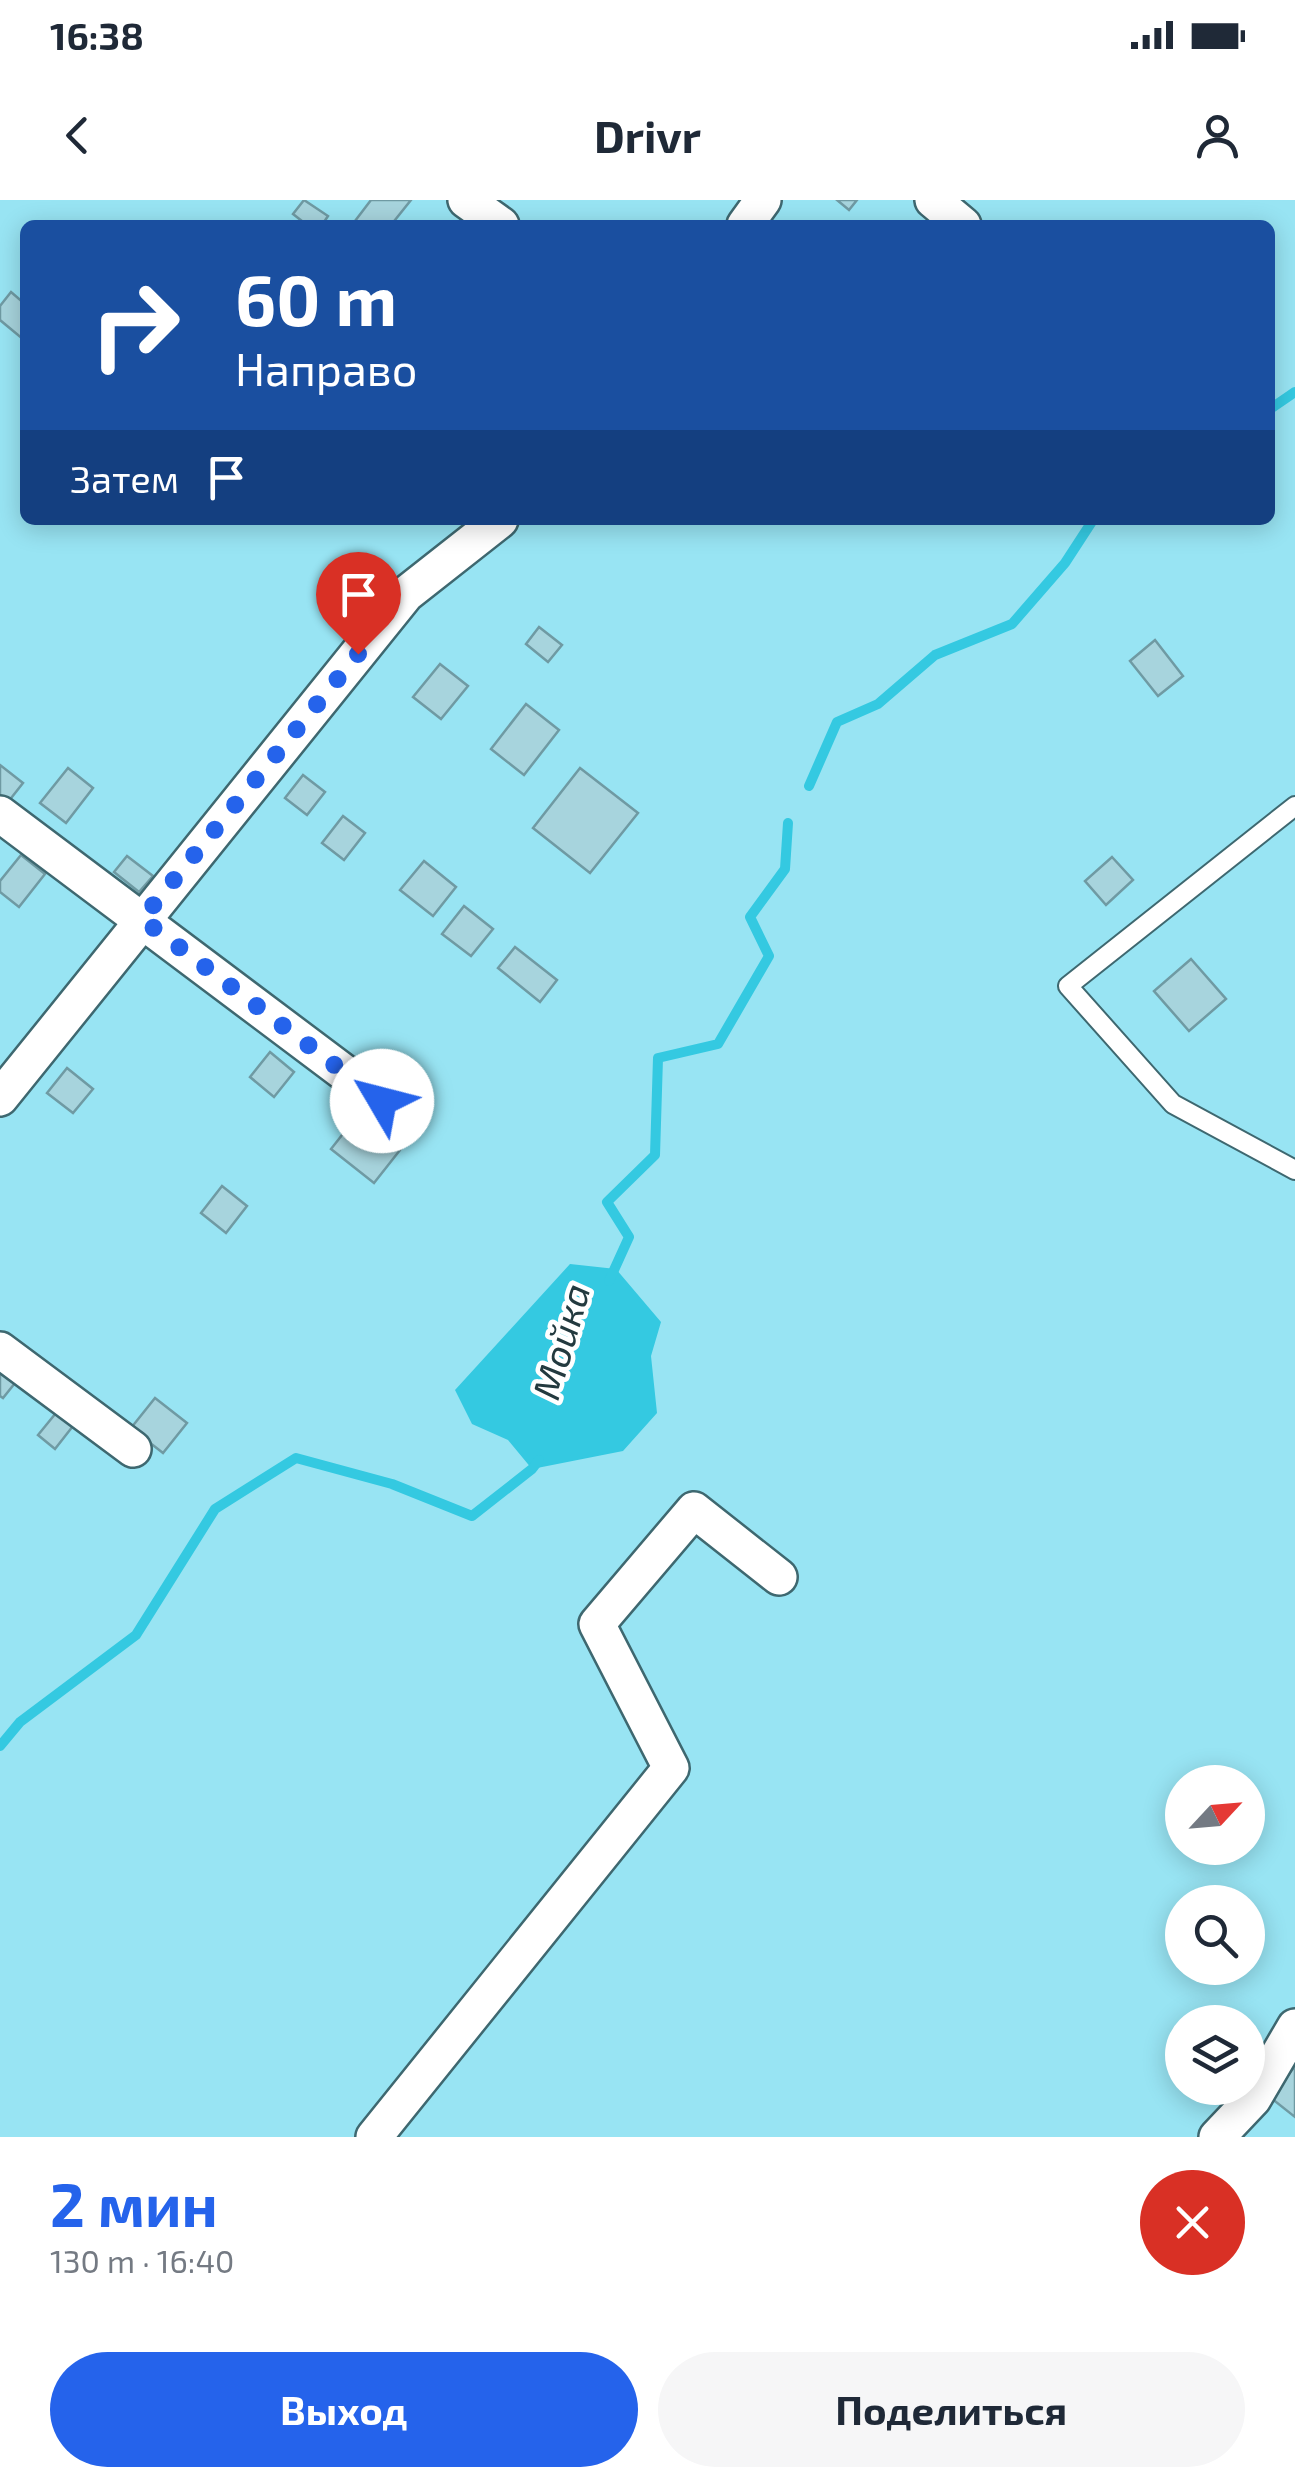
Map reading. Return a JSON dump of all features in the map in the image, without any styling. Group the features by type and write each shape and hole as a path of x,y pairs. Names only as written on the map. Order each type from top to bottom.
{"street":[{"path":"466,200 494,220"},
{"path":"933,200 958,220"},
{"path":"0,1098 406,594 494,525"},
{"path":"0,814 382,1101"},
{"path":"0,1350 133,1449"},
{"path":"374,2137 671,1768 598,1624 694,1510 779,1576"},
{"path":"1217,2137 1253,2099 1295,2027"}],"lane":[{"path":"1295,806 1068,986 1173,1104 1295,1170"}],"shaded area":[{"path":"0,200 1295,200 1295,2137 0,2137"}],"water":[{"path":"570,1264 616,1269 661,1322 651,1356 657,1413 623,1451 532,1469 508,1440 472,1424 455,1390"}],"building":[{"path":"304,200 328,216 325,220 301,220 293,214"},
{"path":"371,200 411,200 395,220 356,220"},
{"path":"837,200 857,200 849,210"},
{"path":"11,292 20,300 20,337 0,320 0,306"},
{"path":"539,627 562,645 548,662 526,644"},
{"path":"1155,640 1183,676 1158,696 1130,661"},
{"path":"440,664 468,686 441,719 413,697"},
{"path":"526,704 559,730 524,775 491,749"},
{"path":"0,765 23,783 8,802 0,796"},
{"path":"68,768 93,788 66,823 40,803"},
{"path":"580,768 638,813 590,873 533,828"},
{"path":"303,775 325,792 307,815 285,798"},
{"path":"343,816 365,833 344,860 322,843"},
{"path":"21,855 45,874 19,907 0,892 0,881"},
{"path":"127,856 153,876 139,892 114,872"},
{"path":"1112,857 1133,880 1106,905 1085,881"},
{"path":"424,861 456,887 433,916 400,890"},
{"path":"464,906 493,929 471,956 442,934"},
{"path":"515,947 557,980 540,1002 498,968"},
{"path":"1191,959 1226,999 1189,1031 1154,991"},
{"path":"270,1052 294,1072 274,1097 250,1077"},
{"path":"67,1068 93,1089 73,1113 47,1093"},
{"path":"361,1111 404,1145 374,1183 331,1149"},
{"path":"222,1186 247,1206 226,1233 201,1213"},
{"path":"0,1363 19,1378 3,1398 0,1396"},
{"path":"155,1398 187,1423 163,1453 131,1428"},
{"path":"56,1413 73,1426 55,1449 38,1435"},
{"path":"1295,2066 1295,2117 1271,2098"}],"waterway":[{"name":"Мойка","path":"1275,406 1295,392"},
{"name":"Мойка","path":"809,786 837,722 878,704 935,655 1012,624 1065,563 1090,525"},
{"name":"Мойка","path":"609,1281 629,1237 607,1202 655,1155 658,1058 718,1044 769,956 750,917 785,869 788,823"},
{"name":"Мойка","path":"0,1746 20,1722 136,1635 215,1509 296,1458 392,1484 472,1516 539,1460"}],"route":[{"path":"358,654 142,919 382,1101"}]}
